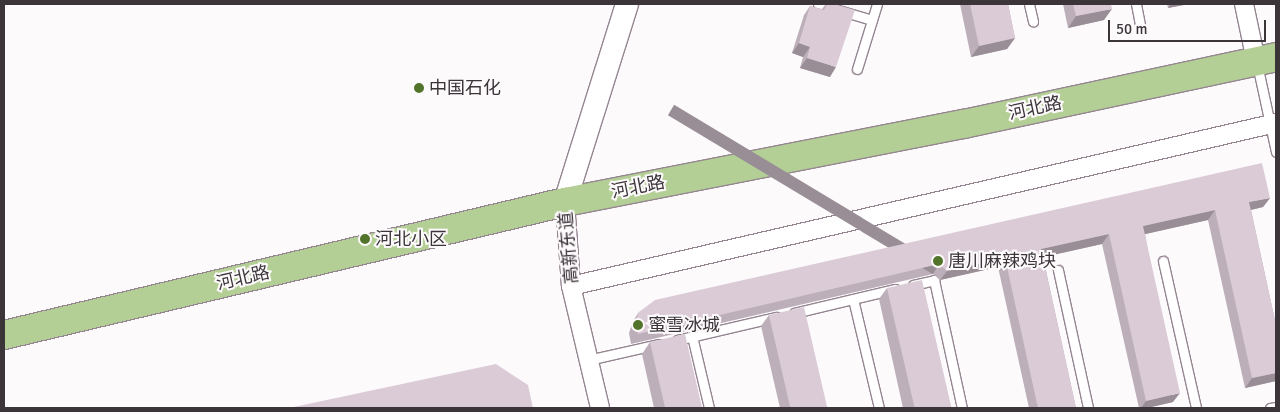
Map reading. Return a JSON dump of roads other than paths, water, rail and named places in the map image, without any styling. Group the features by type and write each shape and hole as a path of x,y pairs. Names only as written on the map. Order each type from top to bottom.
{"main road":[{"name":"河北路","path":"4,335 565,202 1266,59"}],"street":[{"name":"高新东道","path":"600,408 571,286 565,202 627,4"},
{"path":"1244,4 1266,59"},
{"path":"571,286 1273,124"}],"lane":[{"path":"818,4 872,20"},
{"path":"857,69 877,4"},
{"path":"1029,4 1033,22"},
{"path":"1136,4 1140,24"},
{"path":"1266,59 1276,152"},
{"path":"1163,261 1196,408"},
{"path":"1058,270 1088,408"},
{"path":"588,360 692,336 802,315 853,299 934,280 962,408"},
{"path":"853,299 880,408"},
{"path":"692,336 709,408"},
{"path":"1270,408 1276,407"}],"place":[{"name":"中国石化","path":"419,88"},
{"name":"河北小区","path":"365,239"},
{"name":"唐川麻辣鸡块","path":"938,261"},
{"name":"蜜雪冰城","path":"638,325"}]}
